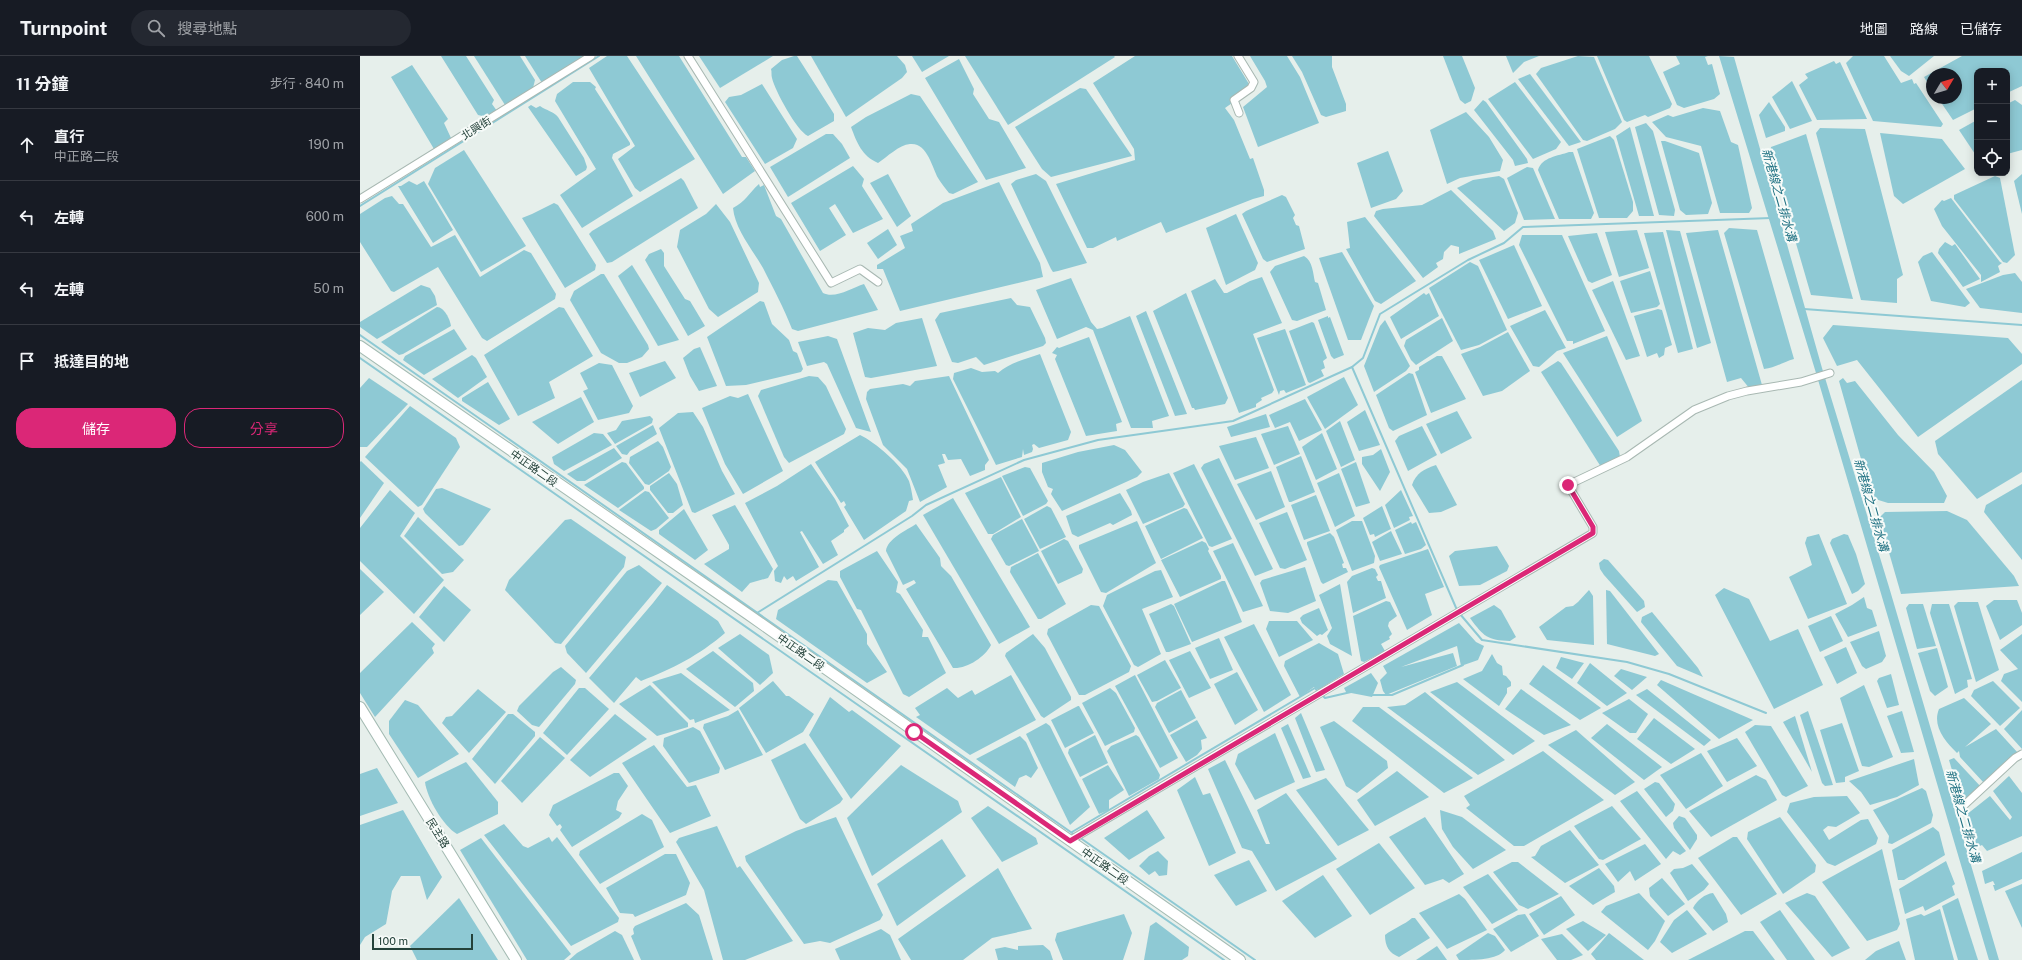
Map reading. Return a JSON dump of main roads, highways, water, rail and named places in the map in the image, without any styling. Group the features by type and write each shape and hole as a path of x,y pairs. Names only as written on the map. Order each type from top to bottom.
{"main road":[{"name":"中正路二段","path":"360,346 749,615 1240,960"},
{"name":"民主路","path":"360,707 516,960"}],"water":[{"path":"441,56 466,56 494,100 492,104 497,111 487,117 478,115"},
{"path":"474,56 520,56 535,80 533,88 505,105"},
{"path":"525,56 586,56 542,83"},
{"path":"607,56 627,56 695,159 640,192 635,188 618,159 635,146 589,68"},
{"path":"636,56 679,56 742,157 746,157 755,171 723,194"},
{"path":"699,56 773,56 720,88"},
{"path":"797,56 834,114 834,121 808,136 798,127 787,110 777,92 772,77 771,69 782,60"},
{"path":"811,56 897,56 905,65 907,72 902,78 846,117"},
{"path":"912,56 949,56 922,72"},
{"path":"965,56 1114,56 1115,57 1008,125"},
{"path":"1135,56 1232,56 1252,89 1225,108 1234,120 1250,159 1253,158 1264,190 1264,196 1166,233 1161,222 1117,241 1116,237 1093,248 1087,248 1056,184 1135,160 1134,149 1093,83"},
{"path":"1250,56 1287,56 1300,77 1319,123 1258,147 1243,107 1267,87"},
{"path":"1292,56 1332,56 1332,67 1346,104 1346,111 1326,117 1321,115 1302,72"},
{"path":"1443,56 1462,56 1475,88 1471,101 1465,104 1460,100"},
{"path":"1506,56 1539,56 1524,62 1513,73"},
{"path":"1578,56 1594,57 1622,122 1615,129 1587,141 1583,140 1536,74 1541,68"},
{"path":"1597,56 1649,56 1672,104 1670,108 1648,117 1645,115 1627,122 1624,120"},
{"path":"1676,56 1708,56 1705,57 1708,65 1712,64 1720,94 1714,99 1684,108 1677,105 1663,72 1680,64"},
{"path":"1719,56 1734,57 1822,368 1889,587 1999,960 1989,960 1816,373"},
{"path":"1853,56 1884,56 1901,83 1912,79 1914,84 1916,83 1926,98 1926,104 1930,104 1943,124 1941,127 1873,121 1846,63"},
{"path":"1890,56 1934,56 1909,76 1901,71"},
{"path":"1962,56 2022,56 2022,86 2010,92 2010,68 1974,68 1974,110 1953,120 1942,104 1962,104 1962,68 1940,68"},
{"path":"959,59 974,89 973,94 989,119 999,122 1026,168 986,180 925,78"},
{"path":"1834,61 1836,64 1840,62 1867,119 1817,120 1799,85 1808,78 1805,74"},
{"path":"412,65 448,119 444,123 451,138 434,149 391,77"},
{"path":"1530,74 1581,142 1569,146 1518,79"},
{"path":"1792,81 1812,121 1790,129 1772,97"},
{"path":"573,82 590,82 596,87 595,89 630,143 630,145 613,154 612,158 633,196 582,228 560,195 596,169 555,101 557,94"},
{"path":"1515,82 1561,142 1556,149 1533,159 1488,99"},
{"path":"762,84 797,139 793,148 765,164 725,102 729,97 741,95"},
{"path":"1080,88 1086,89 1132,156 1051,177 1042,169 1015,127"},
{"path":"911,94 920,96 978,182 953,194 949,193 938,178 925,151 916,144 910,144 902,147 878,163 864,153 858,144 851,127 866,117"},
{"path":"1483,100 1486,102 1527,159 1528,163 1515,166 1513,160 1474,110"},
{"path":"2015,100 2022,105 2022,150 2010,153 2010,104"},
{"path":"1769,102 1785,127 1785,131 1766,138 1759,115"},
{"path":"531,105 536,108 540,106 554,113 558,117 584,158 587,167 586,170 576,176 528,107"},
{"path":"1703,108 1720,111 1731,142 1738,145 1752,208 1749,213 1720,213 1701,146 1666,137 1652,122 1668,115 1673,117"},
{"path":"1466,112 1489,137 1503,160 1500,171 1460,178 1447,184 1430,130"},
{"path":"1974,122 1974,152 1959,130"},
{"path":"1646,123 1653,131 1675,210 1674,216 1659,215 1635,127"},
{"path":"1630,127 1654,216 1639,216 1616,136"},
{"path":"1820,128 1865,129 1903,275 1897,279 1897,303 1861,300 1816,133"},
{"path":"1880,133 1942,139 1965,169 1903,204 1894,196"},
{"path":"826,134 833,134 842,144 850,158 788,197 770,167"},
{"path":"1806,134 1853,299 1811,295 1770,154 1771,147"},
{"path":"1610,136 1614,140 1633,202 1633,211 1627,218 1599,218 1577,149"},
{"path":"1661,141 1665,141 1699,153 1712,203 1708,214 1686,215 1680,210"},
{"path":"464,150 526,246 481,272 428,184 435,168"},
{"path":"1388,151 1403,191 1396,199 1371,208 1357,163"},
{"path":"1573,152 1594,213 1591,219 1559,219 1538,170 1543,162 1555,156"},
{"path":"853,166 864,179 862,186 883,219 853,233 835,204 829,208 846,235 820,251 791,203"},
{"path":"1527,167 1533,168 1555,219 1524,220 1507,178"},
{"path":"888,174 911,216 897,227 870,183"},
{"path":"1036,174 1046,181 1087,263 1053,272 1051,269 1011,184 1016,180"},
{"path":"2022,174 2022,214 2014,181"},
{"path":"1499,176 1504,179 1518,213 1515,223 1504,231 1457,188 1473,180"},
{"path":"1995,176 2000,178 2015,255 2007,263 2003,262 1954,199 1954,195"},
{"path":"681,178 698,208 612,262 607,263 589,234"},
{"path":"409,181 417,185 424,181 453,230 433,243 398,186 401,186"},
{"path":"999,182 1040,263 1043,277 900,311 883,269 877,269 877,265 905,248 900,236 913,231 911,224 943,203"},
{"path":"759,184 760,187 764,185 776,216 781,219 823,293 833,295 838,294 864,284 878,310 798,331 792,329 763,268 740,231 734,216 733,208 744,200"},
{"path":"1451,190 1493,231 1496,239 1459,254 1459,247 1451,245 1444,252 1443,259 1436,263 1438,267 1423,278 1374,216 1376,211 1383,209 1422,205"},
{"path":"1282,195 1286,197 1295,215 1293,218 1296,225 1299,226 1305,249 1267,262 1263,259 1242,214"},
{"path":"392,196 399,204 403,204 431,247 455,235 480,277 524,250 531,253 556,294 555,299 487,341 482,338 438,267 394,292 391,291 360,242 360,214 385,198"},
{"path":"1951,198 2002,263 1998,266 2000,272 1981,282 1981,275 1942,226 1934,209 1942,200 1944,201"},
{"path":"554,203 558,205 596,265 595,270 565,288 522,218"},
{"path":"716,204 730,222 759,283 758,292 718,317 709,309 677,247 680,230 706,214"},
{"path":"1236,214 1258,263 1255,270 1226,285 1206,228"},
{"path":"1365,217 1416,281 1381,304 1375,301 1346,249 1350,248 1347,222"},
{"path":"1729,228 1757,230 1794,359 1764,369 1724,233"},
{"path":"888,229 897,245 878,259 867,243"},
{"path":"1637,230 1649,268 1619,277 1605,232"},
{"path":"1666,230 1680,231 1711,343 1697,348"},
{"path":"1718,230 1762,385 1750,389 1741,378 1727,382 1686,233"},
{"path":"1663,232 1693,349 1678,353 1644,233"},
{"path":"1597,233 1612,275 1592,283 1588,281 1568,236"},
{"path":"1522,235 1562,235 1605,331 1573,344 1573,341 1567,341 1519,245"},
{"path":"1945,242 1952,246 1955,244 1980,279 1963,287 1938,253 1939,249"},
{"path":"1514,245 1542,306 1508,319 1479,260"},
{"path":"661,249 664,253 664,266 685,299 690,301 705,326 688,336 645,260 649,254"},
{"path":"1342,252 1374,306 1361,340 1348,340 1319,258"},
{"path":"1932,252 1970,303 1965,307 1931,301 1918,262 1923,256"},
{"path":"1304,256 1311,264 1315,282 1318,283 1326,310 1297,321 1292,320 1270,272 1275,266"},
{"path":"1470,262 1478,266 1507,330 1479,345 1461,350 1429,288"},
{"path":"632,265 679,340 658,346 618,276"},
{"path":"1650,271 1660,304 1657,307 1631,313 1620,281"},
{"path":"2015,273 2022,282 2022,313 1980,308 1966,289 2003,275"},
{"path":"601,274 604,274 648,345 649,349 642,357 627,363 619,363 601,353 570,300 574,291"},
{"path":"1262,277 1282,323 1253,334 1274,390 1272,393 1261,398 1262,400 1256,404 1256,407 1239,413 1191,291 1215,279 1224,293 1227,293 1250,281"},
{"path":"1071,278 1091,322 1097,329 1130,316 1169,416 1152,421 1153,428 1131,428 1093,330 1086,327 1057,339 1036,290"},
{"path":"1613,281 1640,356 1626,360 1592,290"},
{"path":"421,285 430,288 435,296 437,305 377,339 360,327 360,322"},
{"path":"1186,293 1228,398 1225,404 1195,410 1192,408 1153,311"},
{"path":"1424,293 1426,295 1429,293 1439,316 1401,339 1390,317"},
{"path":"1011,298 1017,305 1030,307 1046,343 1043,346 984,365 976,357 958,363 952,362 935,320 940,313"},
{"path":"760,301 764,302 772,324 789,340 793,351 797,353 803,369 801,372 746,385 726,386 707,337"},
{"path":"437,307 442,309 446,314 451,326 399,355 381,342"},
{"path":"559,307 564,308 593,356 549,382 555,398 518,416 484,355"},
{"path":"1658,309 1662,310 1672,345 1665,348 1664,355 1659,358 1657,353 1647,357 1634,316"},
{"path":"1545,310 1566,348 1557,351 1539,367 1533,366 1510,326"},
{"path":"1146,311 1187,414 1175,416 1136,316"},
{"path":"1328,316 1328,318 1330,317 1344,355 1334,359 1331,356 1318,320"},
{"path":"922,318 937,366 871,378 865,377 853,333 868,328 885,330 896,323"},
{"path":"1442,318 1453,341 1416,365 1411,360 1404,346 1406,340"},
{"path":"1385,320 1410,366 1406,371 1374,392 1364,366 1380,326"},
{"path":"1312,322 1314,323 1327,358 1323,361 1325,368 1321,370 1324,376 1310,383 1308,382 1289,331"},
{"path":"1833,325 2008,338 2022,354 2022,364 1918,437 1857,360 1837,366 1823,338"},
{"path":"454,329 467,349 424,375 403,360 405,356"},
{"path":"1285,329 1306,385 1286,393 1284,390 1280,391 1279,395 1257,338"},
{"path":"1508,332 1530,371 1502,391 1483,396 1461,354 1480,347"},
{"path":"828,336 837,339 871,432 856,428 827,364 824,362 807,366 798,342"},
{"path":"1607,336 1642,421 1617,437 1563,353"},
{"path":"1089,337 1122,422 1116,424 1117,431 1086,436 1055,359 1057,355 1052,353 1057,347 1059,348"},
{"path":"700,347 717,386 699,391 690,376 683,358 694,349"},
{"path":"1040,354 1071,432 1068,440 1039,448 1034,444 1032,445 1032,452 1024,455 1023,449 1022,457 996,465 953,379 954,373 971,368 982,372 995,371 998,373 1012,364"},
{"path":"472,355 476,358 487,377 458,398 432,379"},
{"path":"1437,356 1442,356 1466,399 1431,413 1415,372 1419,370 1419,367"},
{"path":"665,361 676,378 640,397 629,373"},
{"path":"1558,361 1561,363 1619,451 1620,457 1601,467 1541,372"},
{"path":"599,363 612,365 633,406 629,413 598,420 583,391 588,389 580,373"},
{"path":"1409,373 1413,374 1427,415 1393,431 1389,428 1376,395"},
{"path":"809,376 818,377 826,386 846,429 844,434 789,463 784,457 758,396 761,390"},
{"path":"949,376 989,460 985,465 985,470 970,476 961,459 948,460 945,454 942,454 945,463 938,465 947,487 920,502 907,469 883,445 866,399 867,392 870,389 903,384 910,386 915,381"},
{"path":"1344,377 1358,405 1325,429 1307,397"},
{"path":"369,378 408,404 367,447 360,447 360,388"},
{"path":"1843,378 1847,383 1855,381 1898,435 1934,472 1947,496 1944,503 1888,503 1872,498 1839,381"},
{"path":"2022,380 2022,472 1977,499 1938,454 1935,441"},
{"path":"488,382 510,419 499,425 462,401 462,398"},
{"path":"748,394 783,471 743,494 725,464 702,408 730,396 738,398"},
{"path":"581,397 594,422 558,444 532,422"},
{"path":"1305,399 1322,430 1299,441 1290,422 1275,428 1269,415"},
{"path":"410,406 456,438 460,447 422,505 418,507 365,457"},
{"path":"1365,410 1380,445 1359,451 1347,422"},
{"path":"1457,411 1472,438 1441,454 1426,424"},
{"path":"693,412 703,427 722,471 735,494 695,513 692,512 659,428 678,413"},
{"path":"1266,414 1270,427 1231,437 1227,427"},
{"path":"650,416 653,419 652,423 615,444 607,433 616,430 622,421"},
{"path":"1340,421 1355,460 1341,467 1326,431"},
{"path":"653,425 657,434 630,451 627,455 622,454 616,446"},
{"path":"1288,426 1300,454 1274,465 1261,434"},
{"path":"1422,426 1437,455 1408,471 1395,441 1399,436"},
{"path":"594,433 603,434 612,445 564,471 554,464 552,457"},
{"path":"1322,433 1337,469 1316,480 1302,447"},
{"path":"860,435 880,448 906,475 911,488 913,500 909,501 906,511 864,540 844,507 846,505 844,501 841,503 815,462"},
{"path":"1256,437 1269,468 1235,480 1219,446"},
{"path":"658,441 663,447 671,467 669,471 649,485 645,484 629,463 630,457"},
{"path":"1114,445 1125,450 1142,472 1137,477 1062,511 1051,494 1053,489 1048,487 1042,472 1042,463 1078,452"},
{"path":"614,448 622,458 585,481 577,481 567,474"},
{"path":"1381,449 1390,472 1380,491 1362,464 1362,457 1373,455"},
{"path":"1301,456 1315,492 1289,502 1276,467"},
{"path":"1219,458 1273,569 1255,576 1201,468 1204,464"},
{"path":"361,461 384,483 360,518 360,462"},
{"path":"622,462 626,463 644,489 618,508 584,485"},
{"path":"1356,462 1370,503 1356,507 1341,469"},
{"path":"811,464 835,499 849,526 844,530 844,532 831,541 838,555 823,564 802,531 800,532 819,567 796,581 793,576 787,580 784,576 781,583 775,581 774,571 778,566 745,503 777,486"},
{"path":"1194,464 1232,539 1212,547 1209,546 1173,473"},
{"path":"1436,465 1457,505 1441,512 1429,513 1412,485 1416,477 1421,472"},
{"path":"1025,467 1030,468 1048,501 1046,504 1023,516 1002,476"},
{"path":"1271,471 1285,507 1256,520 1237,484"},
{"path":"669,473 677,484 683,505 673,513 668,513 650,490 650,486"},
{"path":"1169,473 1185,504 1183,507 1143,524 1126,490"},
{"path":"1339,473 1355,516 1335,527 1317,483"},
{"path":"1001,477 1021,517 993,534 988,534 965,493"},
{"path":"2022,484 2022,560 1984,512 1986,505"},
{"path":"442,488 491,509 463,545 459,546 425,513 423,509 436,489"},
{"path":"390,490 415,513 400,536 444,580 414,614 360,561 360,528"},
{"path":"1401,490 1413,516 1409,517 1410,520 1394,528 1385,505"},
{"path":"645,491 649,492 669,518 656,529 651,531 619,510"},
{"path":"1120,493 1132,515 1113,525 1110,523 1078,537 1072,534 1066,516"},
{"path":"1316,495 1330,531 1304,540 1291,505"},
{"path":"953,498 1030,627 999,644 923,515"},
{"path":"735,505 773,569 768,578 750,583 742,592 704,564 729,549 729,545 712,515"},
{"path":"1047,506 1051,508 1066,537 1040,549 1024,519"},
{"path":"1382,506 1391,529 1375,537 1374,534 1370,535 1363,518"},
{"path":"1184,508 1187,509 1203,538 1161,559 1145,526"},
{"path":"684,509 708,550 695,560 659,534 659,530"},
{"path":"1947,511 1967,520 2014,576 2019,586 1901,594 1879,518 1885,512"},
{"path":"1287,512 1307,560 1285,569 1280,568 1259,523"},
{"path":"418,517 464,560 453,572 442,574 404,536"},
{"path":"571,519 626,557 624,567 561,644 555,643 505,590 509,580 565,520"},
{"path":"1022,519 1039,551 1009,566 1006,565 991,539 993,535"},
{"path":"1137,521 1156,563 1106,593 1101,592 1079,548 1079,545"},
{"path":"1352,521 1362,521 1375,556 1374,563 1352,571 1336,530"},
{"path":"1411,522 1412,524 1416,522 1426,545 1421,549 1405,554 1395,530"},
{"path":"916,524 940,558 941,566 951,576 991,645 980,658 964,667 953,668 906,589 916,583 914,580 903,585 886,551 887,547 894,539"},
{"path":"1391,531 1402,554 1380,561 1372,542"},
{"path":"1330,533 1334,537 1344,563 1342,564 1343,568 1346,568 1348,572 1323,584 1307,542"},
{"path":"1819,534 1847,604 1808,619 1789,577 1812,565 1805,543 1807,537"},
{"path":"1844,534 1848,535 1856,554 1865,584 1858,591 1852,594 1830,543 1832,539"},
{"path":"1064,539 1068,541 1083,569 1082,573 1058,584 1041,551"},
{"path":"1202,541 1206,543 1209,549 1208,551 1221,576 1221,579 1180,597 1161,560"},
{"path":"1233,543 1263,606 1243,612 1213,551"},
{"path":"1497,546 1509,566 1507,571 1480,585 1459,586 1449,556 1455,551"},
{"path":"1428,549 1444,587 1425,594 1432,615 1407,630 1379,567 1380,565"},
{"path":"877,551 898,582 896,592 900,594 923,630 922,637 928,637 946,673 909,697 903,694 861,610 857,609 840,577 840,571"},
{"path":"1038,553 1066,604 1041,619 1038,619 1010,572 1011,567"},
{"path":"1604,559 1608,560 1644,601 1645,607 1637,612 1604,575 1600,569 1599,563"},
{"path":"639,565 662,583 586,673 567,653 565,646 627,571"},
{"path":"1305,567 1316,601 1288,613 1270,611 1260,583 1262,580"},
{"path":"1372,568 1375,569 1378,575 1376,577 1378,581 1381,581 1386,598 1353,613 1347,582 1352,576"},
{"path":"360,569 384,592 360,615"},
{"path":"1161,570 1173,597 1142,609 1161,654 1138,667 1134,665 1103,606 1107,595 1155,571"},
{"path":"828,580 837,581 867,634 867,644 887,672 867,683 776,619 778,610"},
{"path":"1222,581 1225,581 1242,622 1192,642 1174,604"},
{"path":"1340,584 1352,656 1330,644 1327,636 1332,628 1319,595"},
{"path":"667,585 718,621 725,633 695,655 675,666 641,681 636,677 614,703 589,678"},
{"path":"444,586 471,610 444,642 419,617"},
{"path":"1724,588 1749,599 1770,641 1798,629 1823,685 1774,709 1715,595"},
{"path":"1589,590 1593,596 1594,645 1547,640 1539,627 1566,607 1573,606"},
{"path":"1606,590 1610,591 1659,654 1655,656 1607,644"},
{"path":"1864,597 1867,608 1872,610 1877,626 1848,637 1835,614"},
{"path":"1994,600 2017,600 2022,613 2022,625 2000,640 1986,606"},
{"path":"1386,601 1390,602 1397,616 1389,622 1388,626 1392,634 1389,637 1390,639 1381,644 1385,651 1364,662 1361,661 1353,616"},
{"path":"1958,602 1978,602 1999,670 1976,682 1954,606"},
{"path":"1171,604 1174,606 1191,644 1166,652 1149,614"},
{"path":"1909,604 1923,604 1936,646 1917,649 1906,608"},
{"path":"1932,604 1949,604 1972,679 1967,680 1968,687 1955,694 1930,613"},
{"path":"1091,605 1099,606 1131,666 1129,672 1085,695 1079,695 1047,634 1048,629"},
{"path":"1494,605 1501,610 1516,637 1510,641 1496,640 1487,636 1470,618"},
{"path":"1319,608 1328,630 1322,635 1320,634 1317,636 1302,623 1300,618 1303,615"},
{"path":"1652,612 1698,668 1703,677 1677,666 1641,622 1642,617"},
{"path":"1831,616 1843,641 1820,652 1808,626"},
{"path":"1269,621 1297,621 1313,640 1279,657 1266,629"},
{"path":"412,622 435,644 432,648 434,653 375,717 360,693 360,673"},
{"path":"1459,623 1476,642 1484,646 1478,660 1461,666 1457,646 1401,667 1453,653 1457,666 1386,695 1383,691 1380,680 1387,673 1383,666"},
{"path":"1254,624 1291,695 1264,712 1224,637"},
{"path":"1879,631 1886,656 1882,662 1866,669 1862,666 1850,642"},
{"path":"740,634 769,655 773,673 760,685 718,648"},
{"path":"1033,634 1045,648 1071,697 1071,700 1044,718 1041,716 1005,656 1006,653"},
{"path":"2022,634 2022,702 2001,681 2004,674 2018,669 2000,650"},
{"path":"1219,638 1233,670 1210,679 1195,648"},
{"path":"1319,643 1338,654 1344,674 1318,690 1314,687 1300,697 1284,666 1285,661"},
{"path":"1846,647 1857,673 1837,684 1824,657"},
{"path":"1937,648 1948,687 1935,696 1930,691 1918,653"},
{"path":"713,651 753,683 754,691 735,707 686,669"},
{"path":"1190,651 1211,688 1189,698 1169,660"},
{"path":"1492,654 1497,663 1502,666 1503,675 1506,676 1511,682 1511,686 1507,688 1507,693 1499,706 1463,679 1482,671"},
{"path":"1561,657 1584,663 1572,679 1556,668"},
{"path":"1165,660 1181,688 1157,701 1152,702 1137,675"},
{"path":"1590,663 1627,693 1607,706 1577,683"},
{"path":"1543,665 1601,708 1580,720 1529,684"},
{"path":"561,667 576,680 575,684 539,727 532,725 517,711 519,706 553,672"},
{"path":"1621,669 1647,677 1632,690 1614,676"},
{"path":"1237,672 1258,710 1235,725 1214,684"},
{"path":"681,673 730,710 695,723 694,719 690,720 652,682"},
{"path":"1371,673 1378,683 1372,697 1346,692 1344,688"},
{"path":"1891,674 1899,705 1887,708 1877,681 1879,678"},
{"path":"1011,675 1036,720 970,755 916,717 920,715 915,708 947,688 958,698 972,690 975,695"},
{"path":"1135,675 1178,758 1160,768 1115,686"},
{"path":"1661,680 1753,720 1719,739 1657,685"},
{"path":"773,681 786,696 789,696 814,714 803,732 766,753 739,708"},
{"path":"1993,681 2020,708 2000,726 1971,696 1974,690"},
{"path":"1457,682 1535,741 1513,755 1430,692"},
{"path":"650,685 688,723 688,727 657,736 619,704"},
{"path":"1864,685 1893,757 1869,767 1862,766 1840,698"},
{"path":"579,688 585,688 609,709 567,755 543,733"},
{"path":"1110,688 1116,693 1135,728 1134,732 1105,746 1082,703"},
{"path":"478,689 506,712 469,753 442,723 446,717 452,716"},
{"path":"1521,689 1571,725 1544,735 1505,709"},
{"path":"1647,689 1711,740 1704,746 1636,695"},
{"path":"1181,690 1196,718 1169,733 1155,707 1157,703"},
{"path":"1425,692 1505,760 1478,775 1387,707 1405,705"},
{"path":"830,697 849,712 852,710 901,746 851,799 809,735"},
{"path":"1964,698 1991,724 1965,747 1996,729 2018,753 1984,783 1960,757 1959,751 1957,753 1948,743 1938,727 1937,715 1939,709"},
{"path":"1629,699 1648,714 1636,733 1630,733 1602,713"},
{"path":"405,700 418,705 459,754 418,778 389,734 389,721"},
{"path":"1078,706 1094,733 1065,748 1051,720"},
{"path":"1363,707 1379,707 1473,778 1444,793 1352,721"},
{"path":"738,710 763,755 725,770 703,728 704,724 728,716"},
{"path":"2022,710 2022,749 2004,729"},
{"path":"1808,711 1833,785 1825,786 1822,783 1800,715"},
{"path":"1902,711 1914,752 1901,753 1887,716"},
{"path":"1301,713 1325,770 1316,772 1295,718"},
{"path":"508,714 513,714 535,732 535,736 495,784 472,759"},
{"path":"615,714 647,739 590,777 570,760"},
{"path":"1795,716 1812,772 1783,722"},
{"path":"1654,718 1695,749 1671,764 1637,739"},
{"path":"1197,720 1207,738 1201,740 1202,749 1197,755 1186,762 1170,735"},
{"path":"1334,721 1387,761 1388,768 1357,793 1346,786 1320,727"},
{"path":"1046,723 1050,726 1090,807 1070,825 1026,734"},
{"path":"1842,723 1859,771 1845,777 1845,782 1836,783 1820,730"},
{"path":"1288,724 1311,777 1303,779 1281,728"},
{"path":"1607,724 1662,767 1644,780 1591,738"},
{"path":"1755,725 1771,726 1808,786 1786,797 1782,795 1745,732"},
{"path":"693,727 700,731 720,768 719,773 689,783 663,746 664,738"},
{"path":"1576,730 1635,782 1615,795 1548,745"},
{"path":"1275,733 1295,782 1255,800 1235,764 1238,754"},
{"path":"1095,735 1108,763 1080,777 1068,753 1069,749"},
{"path":"1136,735 1139,737 1160,775 1159,779 1129,796 1107,751 1111,746"},
{"path":"1020,736 1026,742 1038,768 1031,778 1026,775 1019,778 1015,787 976,759"},
{"path":"540,737 565,758 522,803 501,781"},
{"path":"1737,738 1757,766 1727,782 1707,751"},
{"path":"805,743 843,799 840,803 806,824 800,819 771,760"},
{"path":"654,745 687,787 696,785 711,816 670,833 622,763"},
{"path":"1543,751 1604,800 1524,846 1514,846 1466,808 1470,805 1464,796"},
{"path":"1701,753 1723,786 1686,809 1660,775"},
{"path":"1954,758 1982,788 1962,804 1949,760"},
{"path":"1914,759 1919,785 1897,797 1870,805 1861,792 1849,781"},
{"path":"1225,760 1266,844 1270,844 1257,810 1286,793 1337,859 1276,891 1252,851 1242,848 1208,769"},
{"path":"466,762 498,802 498,814 457,834 446,825 436,811 429,796 425,782"},
{"path":"901,765 958,801 962,812 872,876 847,818"},
{"path":"1108,765 1124,790 1109,800 1109,810 1099,814 1082,779"},
{"path":"377,768 398,803 360,816 360,774"},
{"path":"1397,771 1429,797 1375,826 1357,800"},
{"path":"614,773 619,773 628,786 618,801 616,810 622,813 619,818 572,847 560,830 562,827 560,824 557,826 549,815 553,805"},
{"path":"1756,775 1766,780 1777,800 1711,837 1689,811"},
{"path":"2009,776 2022,793 2022,836 1987,851 1982,845 1973,849 1966,815 1990,796 2010,820 2012,817 1993,791"},
{"path":"1195,777 1203,795 1210,793 1236,853 1209,866 1177,790"},
{"path":"1326,778 1369,830 1338,846 1296,790"},
{"path":"1655,782 1659,783 1675,804 1673,811 1666,817 1644,789"},
{"path":"1922,788 1926,791 1933,815 1931,823 1892,844 1888,843 1889,836 1873,810"},
{"path":"1637,791 1686,851 1680,855 1673,851 1666,859 1620,801"},
{"path":"1847,796 1860,813 1836,827 1828,826 1823,830 1829,840 1861,820 1868,819 1878,838 1876,844 1835,866 1827,863 1787,812 1790,803 1814,797"},
{"path":"988,806 1036,838 1038,844 1002,862 971,818"},
{"path":"1612,806 1641,839 1603,860 1599,859 1574,826"},
{"path":"403,810 442,877 427,900 420,876 401,876 392,891 386,924 365,937 360,945 360,825"},
{"path":"1147,810 1165,838 1129,860 1104,838"},
{"path":"1440,810 1462,817 1506,850 1473,869 1453,847 1442,829"},
{"path":"642,814 652,820 664,847 600,884 579,855 580,851"},
{"path":"1679,816 1685,818 1697,835 1697,839 1690,850 1674,828 1673,823"},
{"path":"836,817 883,915 880,920 830,943 820,941 804,944 746,861 745,856 796,831"},
{"path":"1425,817 1464,874 1449,883 1443,879 1425,885 1389,837"},
{"path":"1780,817 1816,865 1815,872 1783,894 1747,839 1748,832"},
{"path":"504,824 523,846 528,848 549,837 552,842 557,837 619,918 618,922 571,946 484,835"},
{"path":"717,826 737,868 740,866 793,941 745,960 723,960 704,890 676,842 679,838"},
{"path":"1933,827 1939,832 1945,855 1904,880 1898,880 1892,850"},
{"path":"1570,830 1599,865 1565,883 1531,857 1535,856 1541,846"},
{"path":"1733,837 1737,837 1777,894 1741,915 1698,858"},
{"path":"481,838 571,954 564,960 527,960 460,850"},
{"path":"942,839 966,876 897,926 877,884"},
{"path":"1379,843 1415,888 1370,915 1336,869"},
{"path":"1645,844 1661,864 1635,881 1630,871 1618,882 1605,864"},
{"path":"1882,849 1900,924 1897,930 1867,941 1822,882"},
{"path":"1158,851 1168,861 1167,875 1159,876 1155,871 1149,875 1139,866 1149,856"},
{"path":"2022,852 2022,879 1995,891 1993,881 1985,884 1982,871"},
{"path":"665,854 676,854 690,883 686,895 635,917 633,914 620,913 606,888"},
{"path":"1249,860 1267,891 1236,906 1214,875"},
{"path":"1946,861 1955,884 1952,886 1955,895 1925,911 1923,906 1905,914 1899,889"},
{"path":"1512,862 1518,862 1559,894 1528,909 1519,905 1493,872"},
{"path":"1692,864 1709,884 1704,890 1688,901 1670,873 1674,869 1683,868"},
{"path":"998,868 1032,929 992,938 963,960 911,960 898,939"},
{"path":"1599,868 1614,886 1615,892 1593,905 1569,886"},
{"path":"1488,874 1518,910 1492,924 1463,887"},
{"path":"1323,875 1352,916 1315,938 1282,901"},
{"path":"1662,878 1685,904 1668,916 1650,896 1649,888"},
{"path":"2022,884 2022,928 2005,891"},
{"path":"1639,893 1665,921 1655,941 1648,950 1601,912 1606,906"},
{"path":"1713,893 1726,914 1728,922 1713,931 1693,908 1702,898"},
{"path":"1807,893 1815,896 1850,948 1832,957 1785,903"},
{"path":"1459,894 1465,899 1487,930 1447,949 1419,913"},
{"path":"1561,896 1575,915 1544,935 1529,914"},
{"path":"459,898 498,960 417,960 410,946"},
{"path":"1958,898 1978,960 1958,960 1942,906"},
{"path":"686,903 699,915 713,960 641,960 631,936 634,934 633,929 635,926"},
{"path":"1940,909 1954,960 1915,960 1906,919 1921,914 1924,916"},
{"path":"1687,910 1707,934 1672,953 1660,942 1674,920"},
{"path":"1780,910 1815,960 1787,960 1760,922"},
{"path":"1124,914 1132,933 1123,960 1063,960 1055,940 1057,933"},
{"path":"1525,914 1539,936 1511,952 1493,929 1518,915"},
{"path":"1412,918 1415,918 1430,938 1399,957 1388,949 1385,935"},
{"path":"1583,921 1606,935 1588,951 1566,929"},
{"path":"1156,922 1189,947 1188,956 1182,960 1144,960 1150,926"},
{"path":"881,929 890,935 901,960 840,960 835,949"},
{"path":"615,931 622,935 634,960 569,960 577,953"},
{"path":"1745,931 1753,931 1775,960 1688,960"},
{"path":"1488,933 1495,936 1505,950 1497,956 1491,958 1459,960 1456,955"},
{"path":"1609,933 1644,960 1596,960 1591,954"},
{"path":"1562,934 1583,955 1571,960 1557,960 1541,939"},
{"path":"1899,941 1906,960 1865,960 1876,951"},
{"path":"1043,945 1050,951 1053,960 998,960 995,949 1005,947 1018,950 1018,946"},
{"path":"1437,946 1447,960 1416,960"}],"waterway":[{"path":"360,206 599,56"},
{"path":"757,613 912,516 926,505 1024,460 1098,440 1233,421 1352,367 1363,358 1380,314 1468,260 1504,243 1523,227 1771,218"},
{"path":"1804,309 2022,325"},
{"path":"360,335 1075,835"},
{"path":"360,358 1224,960"},
{"path":"1352,367 1457,610"},
{"path":"1460,614 1482,640 1627,662 1669,674 1766,713"},
{"path":"1371,695 1392,695 1463,665"},
{"path":"1072,832 1315,688 1318,692"},
{"path":"1322,695 1325,698 1351,692"},
{"path":"1079,837 1255,960"}],"water label":[{"name":"新港線之二排水溝","path":"1779,195"},
{"name":"新港線之二排水溝","path":"1871,505"},
{"name":"新港線之二排水溝","path":"1963,816"}]}
